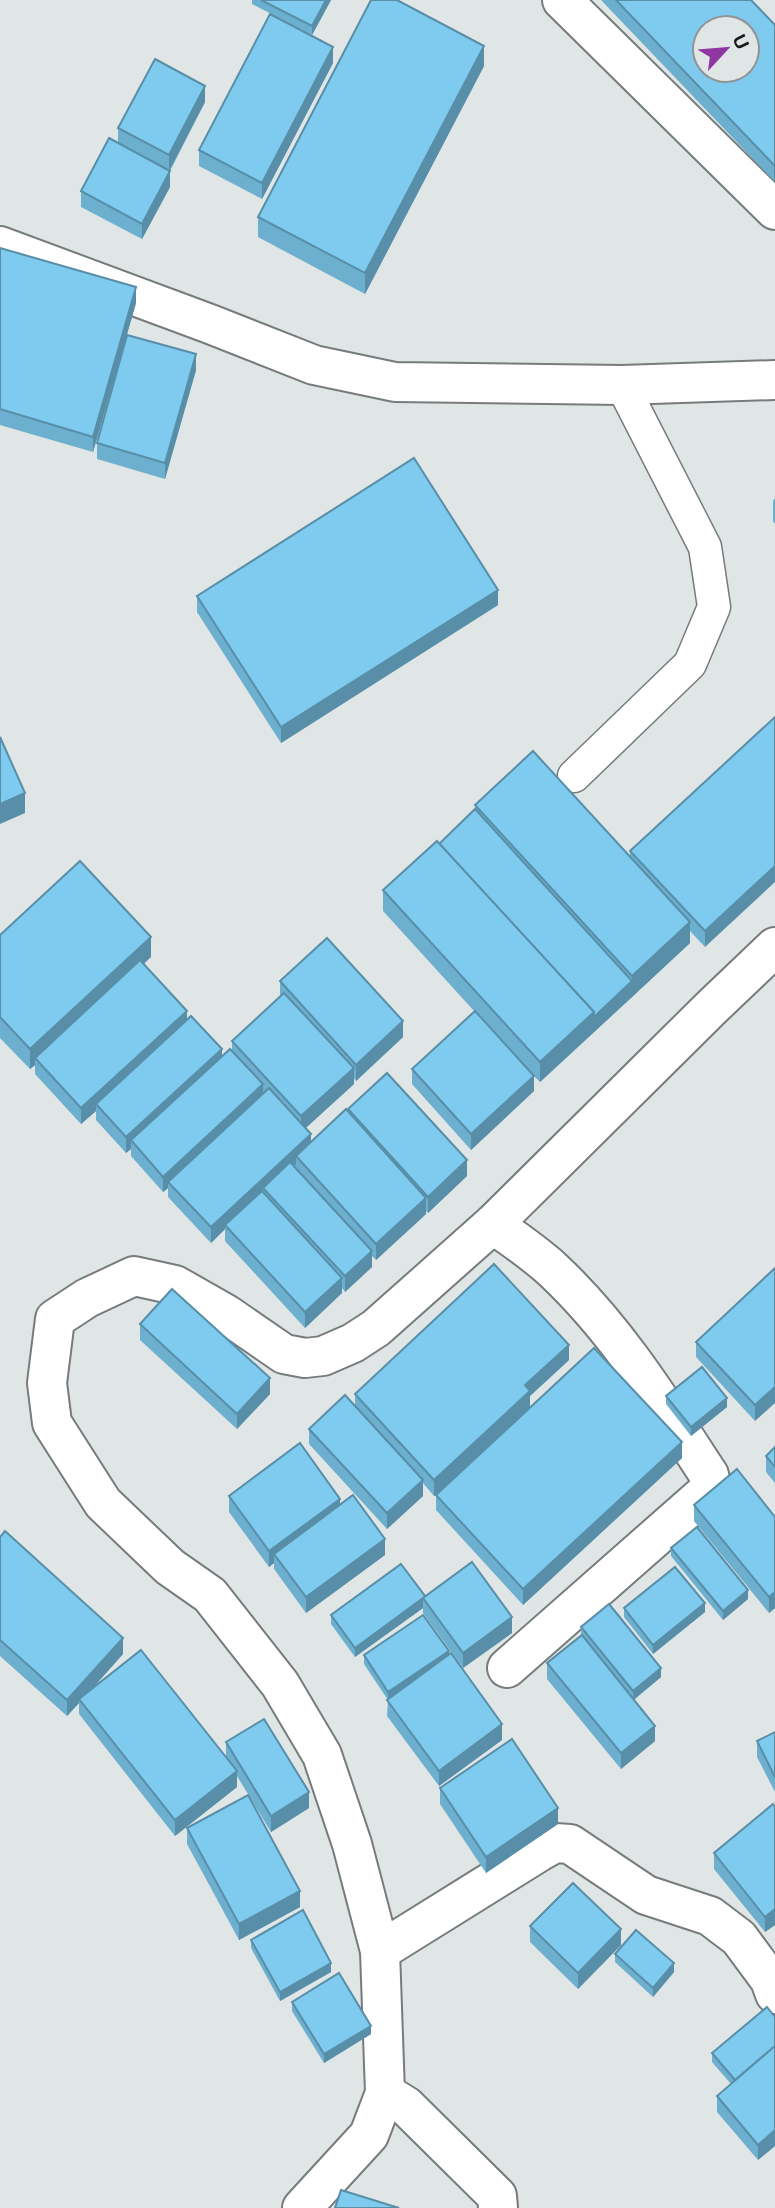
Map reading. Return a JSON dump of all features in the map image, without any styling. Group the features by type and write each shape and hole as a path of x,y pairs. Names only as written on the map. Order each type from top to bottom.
{"street":[{"path":"562,0 775,210"},
{"path":"0,246 314,365 395,382 622,385 775,380"},
{"path":"302,2208 369,2135 385,2093 380,1951 352,1844 322,1755 280,1684 210,1595 170,1567 103,1503 52,1423 47,1383 55,1319 87,1298 134,1276 175,1285 226,1314 284,1354 304,1358 323,1356 353,1343 376,1328 494,1223 775,947"},
{"path":"494,1223 552,1270 624,1348 712,1483 708,1491 507,1668"},
{"path":"380,1951 539,1852 555,1843 570,1844 646,1895 710,1916 739,1938 770,1980 775,1994"},
{"path":"385,2093 406,2106 497,2196 498,2208"}],"lane":[{"path":"575,776 690,664 714,607 705,547 622,385"}],"building":[{"path":"261,0 326,0 312,26"},
{"path":"371,0 397,0 484,46 365,273 258,217"},
{"path":"616,0 751,0 775,25 775,164 696,84 761,84 761,14 691,14 691,78"},
{"path":"270,14 333,47 262,183 199,150"},
{"path":"155,59 205,86 169,155 118,128"},
{"path":"109,138 170,171 142,224 81,191"},
{"path":"0,248 136,287 93,437 0,409"},
{"path":"127,335 196,354 165,463 97,443"},
{"path":"414,458 498,590 281,727 197,596"},
{"path":"775,717 775,866 705,931 630,851"},
{"path":"0,737 25,793 0,804"},
{"path":"533,751 690,922 632,976 475,805"},
{"path":"475,809 632,981 594,1017 594,1012 439,844"},
{"path":"437,841 594,1012 540,1062 383,890"},
{"path":"80,861 151,937 30,1049 0,1017 0,935"},
{"path":"327,938 403,1021 356,1065 280,981"},
{"path":"140,960 187,1011 81,1108 35,1058"},
{"path":"284,993 354,1068 301,1116 232,1041"},
{"path":"475,1011 534,1076 471,1134 412,1069"},
{"path":"191,1016 222,1049 126,1137 96,1104"},
{"path":"230,1049 263,1084 163,1177 131,1140"},
{"path":"387,1073 467,1160 428,1197 348,1109"},
{"path":"269,1088 311,1134 211,1227 168,1182"},
{"path":"346,1109 426,1198 376,1244 296,1156"},
{"path":"290,1162 372,1251 345,1276 263,1188"},
{"path":"262,1191 342,1278 305,1312 225,1225"},
{"path":"494,1264 569,1345 525,1385 530,1391 434,1480 355,1394"},
{"path":"775,1268 775,1387 755,1405 696,1342"},
{"path":"172,1289 270,1378 237,1414 140,1324"},
{"path":"594,1348 682,1442 523,1589 436,1495"},
{"path":"702,1367 727,1398 691,1427 666,1396"},
{"path":"345,1395 423,1480 387,1513 309,1429"},
{"path":"300,1443 340,1499 269,1551 229,1496"},
{"path":"775,1447 775,1467 766,1456"},
{"path":"737,1469 775,1517 775,1592 769,1597 694,1505"},
{"path":"353,1495 385,1539 306,1597 274,1554"},
{"path":"697,1527 748,1590 723,1611 671,1548"},
{"path":"5,1531 123,1638 67,1700 0,1640 0,1537"},
{"path":"472,1562 512,1617 463,1653 423,1598"},
{"path":"401,1564 425,1596 355,1648 331,1615"},
{"path":"675,1567 705,1603 653,1645 624,1608"},
{"path":"609,1604 661,1668 633,1691 581,1627"},
{"path":"423,1615 449,1651 388,1692 364,1655"},
{"path":"582,1635 655,1726 621,1753 547,1663"},
{"path":"141,1650 237,1771 175,1820 79,1699"},
{"path":"451,1653 502,1724 439,1771 387,1700"},
{"path":"264,1719 309,1792 271,1816 226,1742"},
{"path":"775,1732 775,1777 757,1741"},
{"path":"512,1739 558,1808 486,1857 440,1788"},
{"path":"248,1795 300,1891 239,1924 187,1828"},
{"path":"773,1804 775,1909 765,1917 714,1853"},
{"path":"573,1883 621,1929 578,1973 530,1926"},
{"path":"303,1910 331,1963 280,1992 251,1940"},
{"path":"636,1930 674,1963 653,1988 615,1954"},
{"path":"339,1973 371,2026 324,2054 292,2002"},
{"path":"767,2007 775,2017 775,2046 735,2080 712,2053"},
{"path":"775,2046 775,2130 758,2145 717,2096"},
{"path":"341,2190 399,2208 335,2208"}]}
